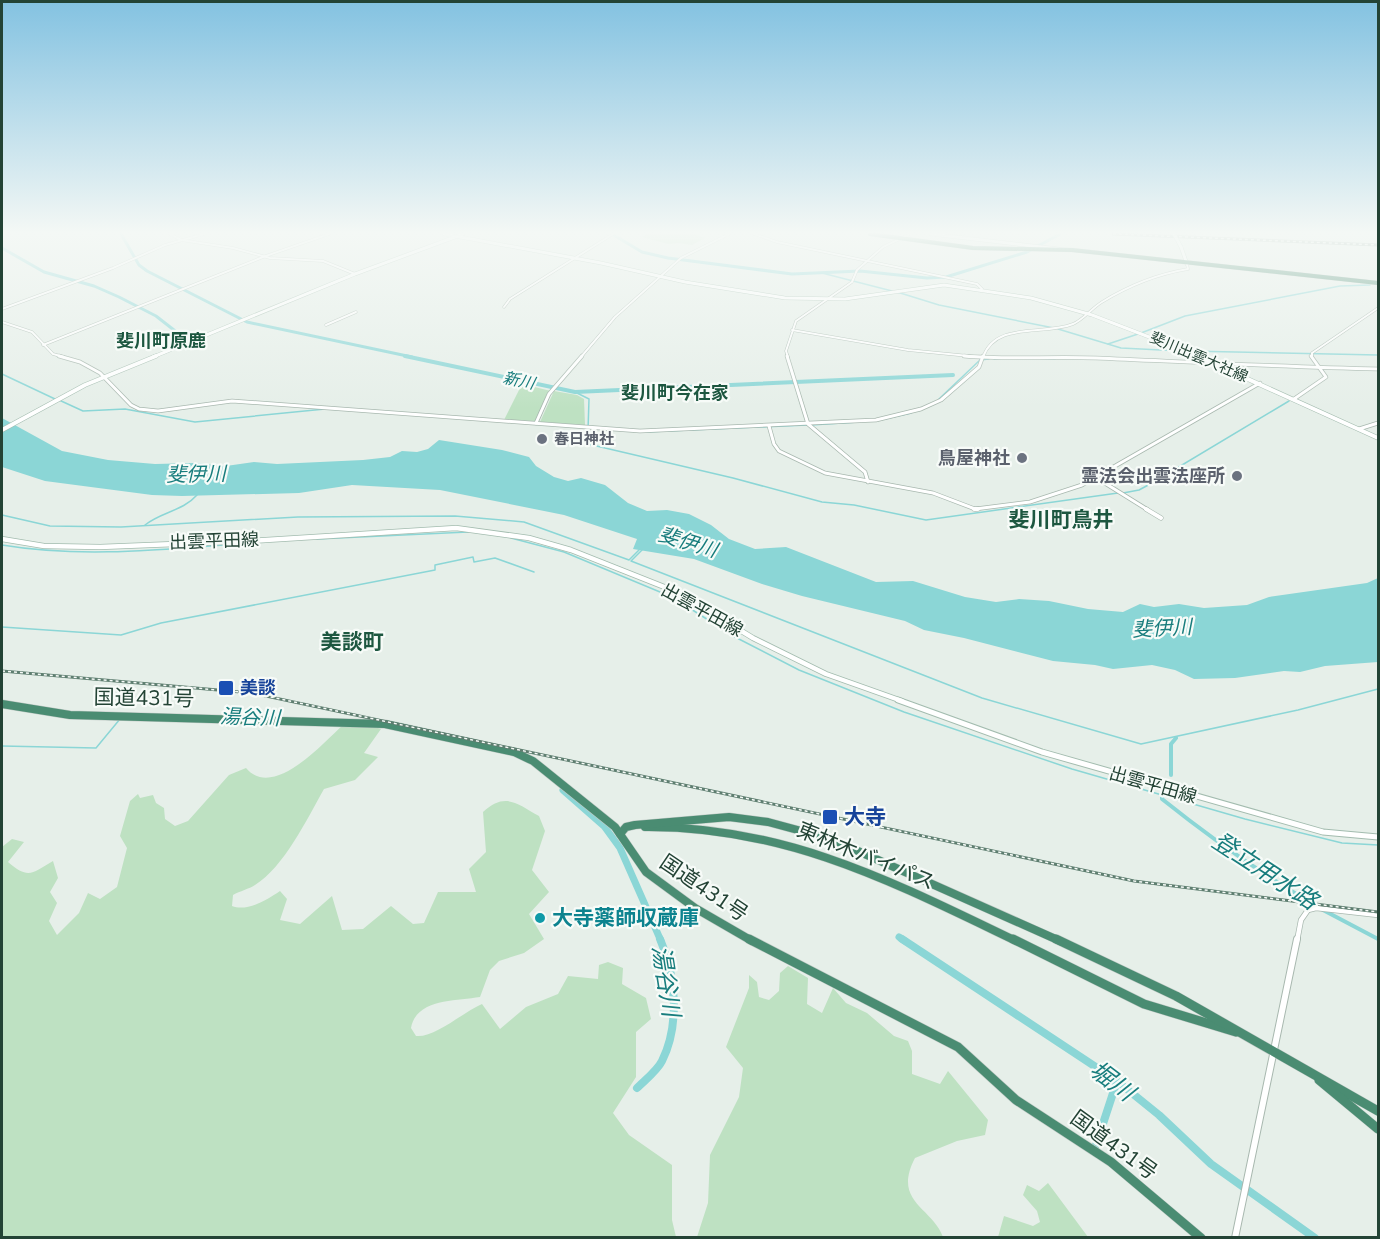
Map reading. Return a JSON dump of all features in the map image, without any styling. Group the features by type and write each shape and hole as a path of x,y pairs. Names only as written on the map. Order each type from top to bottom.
{"highway":[{"name":"国道431号","path":"2,704 70,715 362,722 405,728 514,752 533,761 605,818 620,834 634,858 646,872 704,914 958,1047 1016,1100 1111,1162 1201,1238"},
{"name":"東林木バイパス","path":"620,834 626,827 635,825 718,817 761,820 824,836 875,856 1098,958 1209,1013 1378,1111"},
{"name":"東林木バイパス","path":"620,834 644,827 702,830 769,840 822,854 1016,940 1162,1011 1212,1023 1254,1039"},
{"name":"東林木バイパス","path":"1300,1065 1378,1130"}],"main road":[{"path":"2,430 105,377 312,292"},
{"name":"斐川出雲大社線","path":"747,292 826,300 892,292"},
{"name":"斐川出雲大社線","path":"997,292 1031,298 1085,314 1216,363 1378,438"},
{"name":"出雲平田線","path":"2,539 44,546 100,547 250,541 456,528 529,538 571,550 677,592 753,638 826,674 1022,746 1073,763 1323,832 1378,837"}],"street":[{"path":"2,309 48,292"},
{"path":"43,345 177,292"},
{"path":"504,307 523,292"},
{"path":"536,423 555,388 615,317 643,292"},
{"path":"838,292 799,318 792,330 786,351 808,424 865,472 868,482"},
{"path":"2,322 32,332 53,354 80,362 105,377 131,405 145,410 166,410 232,401 652,431 877,419 929,407 941,400 977,368 984,358 987,346 999,337 1073,324 1104,300 1120,292"},
{"path":"1294,399 1325,380 1326,376 1311,356 1312,353 1378,308"},
{"path":"326,325 356,312"},
{"path":"792,330 908,350 984,358 1093,358 1378,369"},
{"path":"769,426 774,444 779,451 825,474 933,493 975,509 1030,502 1082,484 1260,383"},
{"path":"1359,429 1378,423"},
{"path":"1095,477 1161,518"},
{"path":"1235,1238 1301,920 1308,910 1328,908 1378,915"}],"green space":[{"path":"522,384 551,391 535,421 504,420"},
{"path":"554,391 577,395 584,399 585,425 540,422"},
{"path":"343,725 368,725 381,729 364,753 378,757 355,780 324,789 276,867 253,886 233,895 232,906 250,906 280,891 287,899 280,920 300,924 332,896 342,930 363,929 391,906 413,924 424,923 438,892 476,892 469,869 486,852 483,812 498,802 504,801 517,804 539,816 545,831 532,870 549,892 529,914 544,939 524,953 499,961 490,970 480,997 448,1001 428,1007 420,1011 411,1028 416,1036 424,1036 482,1004 500,1029 526,1007 558,994 568,976 598,979 599,965 608,962 623,968 622,984 646,998 651,1019 636,1032 636,1077 613,1113 629,1135 672,1165 672,1220 676,1237 2,1238 2,847 12,839 24,842 8,862 26,873 31,873 53,861 58,878 50,892 57,903 49,921 57,935 79,913 88,893 100,899 117,887 127,848 120,836 130,801 138,794 140,798 153,795 156,803 164,808 165,819 175,826 188,821 229,775 246,768 257,776 270,777 283,773 297,766"},
{"path":"788,966 808,978 807,1004 822,1013 833,988 846,1003 867,1013 894,1036 908,1041 912,1051 912,1074 940,1084 948,1071 988,1120 985,1135 957,1141 915,1158 909,1173 908,1185 911,1194 916,1203 938,1227 943,1237 697,1237 708,1203 710,1155 739,1097 743,1068 726,1047 749,988 749,975 757,982 759,997 769,1000 779,991 780,973"},
{"path":"1048,1183 1088,1237 998,1237 1004,1216 1033,1226 1040,1222 1037,1211 1023,1195 1027,1185 1039,1191"}],"water":[{"name":"斐伊川","path":"2,418 62,451 108,460 155,464 196,463 226,466 254,462 277,464 363,460 390,457 402,451 417,452 428,449 439,440 502,450 529,457 536,466 554,477 568,481 581,478 605,485 628,503 647,511 667,510 689,514 711,525 729,539 755,549 786,547 876,582 913,581 965,597 996,602 1019,599 1049,601 1088,609 1123,612 1140,604 1154,607 1179,604 1204,608 1247,605 1269,597 1367,583 1378,578 1378,662 1325,666 1300,672 1284,671 1235,678 1194,679 1175,670 1152,665 1113,669 1053,661 924,630 905,621 802,596 694,559 633,549 637,539 564,515 440,490 352,485 299,493 182,496 152,495 45,481 2,467"}],"waterway":[{"path":"107,292 156,316 188,341"},
{"name":"新川","path":"188,292 247,322 412,357"},
{"path":"897,292 939,305 1054,328"},
{"path":"1141,333 1185,316 1310,292"},
{"path":"1058,329 1121,348 1181,351"},
{"path":"1108,344 1138,334"},
{"path":"1187,351 1378,355"},
{"name":"新川","path":"405,356 575,392 953,375"},
{"path":"939,399 980,360 989,359"},
{"path":"994,359 1055,359"},
{"path":"2,374 55,399"},
{"path":"575,392 589,399 588,430 585,439 588,444 733,478 822,502 854,505 926,520 1118,493"},
{"path":"59,400 83,411 125,409 195,422 325,409"},
{"path":"1123,493 1139,490 1152,483 1289,401"},
{"path":"880,420 911,413"},
{"path":"811,425 858,422"},
{"path":"644,432 807,425"},
{"name":"斐伊川","path":"145,525 185,505 197,495"},
{"path":"2,515 50,526 121,527 298,517 455,516 524,522 629,560 639,550"},
{"path":"317,539 468,532"},
{"path":"511,538 564,552 672,597 735,637 799,670 904,712 1072,769 1245,819 1342,843 1378,845"},
{"path":"2,545 89,552 235,544"},
{"path":"642,550 631,561 982,698 1141,744 1298,710 1378,689"},
{"path":"2,627 121,635 161,623 435,570 435,565 473,557 474,562 495,558 534,572"},
{"path":"2,746 96,748 120,719"},
{"name":"登立用水路","path":"1171,775 1171,744 1176,738"},
{"name":"湯谷川","path":"563,790 604,826 620,848 661,941"},
{"name":"登立用水路","path":"1162,793 1162,799 1219,842 1318,907"},
{"name":"登立用水路","path":"1323,910 1378,939"},
{"name":"湯谷川","path":"637,1088 660,1065 672,1032 674,1000 670,968 660,939"},
{"name":"堀川","path":"902,939 1117,1081"},
{"path":"1096,1145 1117,1081"},
{"name":"堀川","path":"1117,1081 1159,1115 1211,1164 1315,1238"}],"railway":[{"path":"2,671 252,693 1134,881 1378,912"}],"place":[{"name":"春日神社","path":"542,439"},
{"name":"鳥屋神社","path":"1022,458"},
{"name":"霊法会出雲法座所","path":"1237,476"},
{"name":"美談","path":"226,688"},
{"name":"大寺","path":"830,817"},
{"name":"大寺薬師収蔵庫","path":"540,918"}],"district":[{"name":"斐川町原鹿","path":"161,341"},
{"name":"斐川町今在家","path":"675,393"},
{"name":"斐川町鳥井","path":"1061,520"},
{"name":"美談町","path":"352,642"}]}
